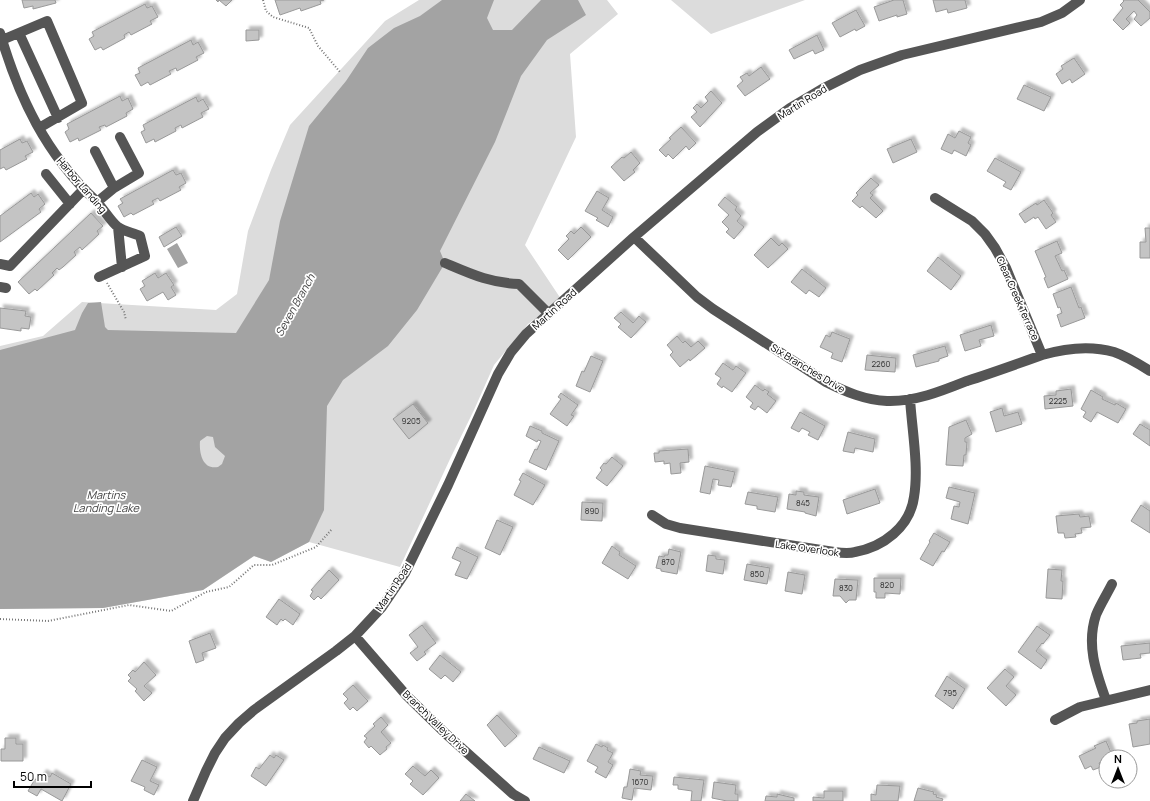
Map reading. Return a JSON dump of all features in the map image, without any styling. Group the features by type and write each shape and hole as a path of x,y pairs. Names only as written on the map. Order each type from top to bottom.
{"street":[{"name":"Martin Road","path":"193,801 215,753 225,738 239,723 254,710 336,652 355,636 382,607 405,573 448,484 498,374 510,352 526,334 634,237 758,132 790,108 822,89 860,70 902,55 1042,22 1062,13 1080,0"},
{"path":"1,38 19,33 47,21 82,103 39,128"},
{"path":"19,33 58,118"},
{"name":"Harbor Landing","path":"1,38 21,95 58,159 118,227 140,236 145,256 101,276"},
{"path":"97,202 114,188 139,173 120,137"},
{"path":"95,151 114,188"},
{"path":"46,174 70,204"},
{"path":"0,264 10,266 84,190"},
{"name":"Clear Creek Terrace","path":"935,198 972,221 985,234 995,248 1006,268 1042,355"},
{"path":"118,227 122,267"},
{"name":"Six Branches Drive","path":"634,237 697,297 719,313 826,382 846,392 866,398 888,401 910,399 932,394 1042,355 1059,350 1078,348 1114,352 1150,371"},
{"path":"445,263 483,279 508,284 519,284 549,314"},
{"name":"Lake Overlook","path":"652,515 666,524 680,528 834,552 854,553 873,548 888,539 899,528 908,515 914,498 916,476 910,399"},
{"path":"1106,700 1094,664 1092,640 1097,614 1112,584"},
{"name":"Branch Valley Drive","path":"355,636 407,696 446,734 513,794 525,801"},
{"path":"1055,720 1080,707 1150,690"}],"path":[{"path":"263,0 266,11 273,17 309,28 318,46 340,72"},
{"path":"101,276 124,312 126,320"},
{"path":"0,619 48,621 129,605 171,611 206,592 229,587 254,565 272,565 316,547 332,529"}],"shaded area":[{"name":"Martins Landing Lake","path":"419,0 607,0 618,14 570,54 576,137 525,245 561,299 528,324 494,365 400,567 309,542 271,562 254,556 203,590 103,608 0,609 0,346 43,336 82,302 216,310 237,294 248,231 290,125 385,21"},
{"path":"671,0 805,0 711,34"}],"water":[{"name":"Martins Landing Lake","path":"442,0 494,0 487,18 493,30 512,30 541,0 578,0 586,15 547,40 521,76 495,142 440,251 445,263 417,310 388,346 343,380 327,406 324,510 309,542 271,562 254,556 203,590 103,608 0,609 0,350 75,330 88,303 101,302 105,327 108,330 236,333 269,280 280,221 309,126 346,81 368,48 394,28 420,16","holes":["207,436 213,437 215,447 225,456 222,464 218,467 205,464 200,451 200,441"]},
{"path":"177,243 188,263 178,268 167,249"}],"building":[{"path":"22,0 55,0 56,3 33,9 33,6 24,8"},
{"path":"219,0 232,0 226,6"},
{"path":"275,0 324,0 320,1 321,4 301,11 300,8 280,15"},
{"path":"894,0 903,0 907,14 897,17 897,15 879,21 874,7"},
{"path":"933,0 965,0 967,8 948,13 947,9 936,12"},
{"path":"1123,0 1138,0 1150,12 1150,18 1141,26 1134,19 1137,15 1134,11 1126,19 1130,23 1123,30 1113,20 1123,8 1120,5 1124,1"},
{"path":"145,4 147,8 152,6 158,17 150,21 152,24 131,35 129,32 124,35 125,38 103,50 101,47 95,50 89,39 94,36 92,32"},
{"path":"856,10 865,26 856,31 855,29 840,37 832,23"},
{"path":"246,30 259,30 259,40 246,41"},
{"path":"817,35 824,50 815,54 813,50 794,59 789,50"},
{"path":"191,40 193,45 198,42 204,53 196,57 198,60 177,71 176,68 169,71 171,74 150,85 148,82 141,86 135,75 140,73 138,68"},
{"path":"1074,58 1085,74 1072,83 1070,79 1062,84 1056,74 1063,69 1061,66"},
{"path":"761,67 770,79 745,96 737,86 743,81 740,77 747,73 749,76"},
{"path":"1024,85 1051,97 1044,111 1017,99"},
{"path":"711,91 722,103 700,127 691,117 697,112 693,108 697,104 701,108 708,101 705,97"},
{"path":"120,96 122,101 128,98 133,109 126,113 127,116 106,127 105,125 99,127 101,130 79,141 78,138 70,142 65,132 69,129 67,124"},
{"path":"196,97 198,102 203,99 209,109 201,113 203,117 182,128 181,125 175,128 176,131 155,142 154,139 146,143 141,132 145,130 143,125"},
{"path":"681,127 696,143 689,150 686,146 673,159 668,154 666,157 659,150"},
{"path":"959,131 971,137 968,143 971,145 966,156 954,150 952,154 941,149 948,134 955,138"},
{"path":"20,139 22,143 27,141 33,152 25,156 27,159 6,170 4,167 0,169 0,150"},
{"path":"911,139 917,152 893,163 887,149"},
{"path":"631,152 640,163 633,170 635,172 624,181 611,167 622,157 624,158"},
{"path":"995,158 1021,172 1011,190 1003,186 1006,182 987,171"},
{"path":"173,170 176,175 181,173 186,183 179,187 181,190 160,201 158,198 152,201 154,204 133,215 131,213 124,217 118,206 123,203 120,199"},
{"path":"871,178 879,185 870,193 873,195 870,198 883,211 876,218 862,206 860,208 852,201 858,195 856,193"},
{"path":"597,191 609,198 602,210 613,217 608,227 596,220 598,218 585,211"},
{"path":"31,193 34,197 38,194 45,204 39,209 41,212 0,242 0,216"},
{"path":"725,197 737,207 735,210 741,216 737,221 744,227 734,239 726,232 729,229 722,222 729,215 718,205"},
{"path":"1044,200 1053,213 1051,215 1056,222 1046,229 1038,217 1035,219 1034,217 1025,223 1019,214 1036,203 1037,205"},
{"path":"91,213 103,226 97,231 99,234 82,250 80,247 74,252 76,255 59,270 57,268 52,273 54,275 37,291 35,289 29,294 18,282"},
{"path":"176,227 182,236 164,247 159,237"},
{"path":"581,227 591,237 568,260 558,250 569,239 566,236 571,231 574,234"},
{"path":"1145,228 1150,228 1150,258 1140,258 1140,242 1146,242"},
{"path":"771,238 779,246 782,243 788,249 768,268 754,255"},
{"path":"1057,241 1062,253 1055,256 1062,271 1064,270 1068,279 1048,288 1044,278 1046,277 1035,251"},
{"path":"938,257 961,276 951,290 927,271"},
{"path":"802,269 826,288 819,297 809,290 806,294 791,282"},
{"path":"155,273 158,278 166,273 174,285 171,287 176,295 168,300 163,292 147,301 140,289 145,286 142,281"},
{"path":"1071,287 1079,308 1081,307 1085,318 1061,327 1057,315 1062,313 1060,307 1058,308 1053,294"},
{"path":"0,308 26,311 25,316 31,317 29,329 21,328 21,331 0,328"},
{"path":"621,312 633,323 639,316 646,322 631,338 618,327 621,324 614,318"},
{"path":"991,325 994,336 979,340 981,346 965,351 960,335"},
{"path":"832,332 850,339 842,362 831,358 833,353 820,347 826,335 830,337"},
{"path":"677,336 683,343 685,341 691,347 698,341 705,348 690,361 689,359 680,367 670,355 673,352 667,345"},
{"path":"945,346 948,356 939,359 939,361 916,367 913,355"},
{"path":"867,355 896,358 895,372 865,370"},
{"path":"591,356 603,361 590,392 576,386 582,371 584,372"},
{"path":"723,363 733,370 736,366 746,373 732,392 717,384 721,378 715,374"},
{"path":"755,385 763,391 765,389 769,392 767,394 776,401 767,413 758,406 755,410 750,407 753,403 746,397"},
{"path":"1071,389 1073,406 1045,409 1044,396 1056,395 1056,391"},
{"path":"1091,390 1103,397 1102,399 1115,405 1116,403 1126,409 1118,423 1097,412 1091,422 1083,417 1086,412 1081,409"},
{"path":"561,393 578,405 571,415 574,416 567,426 550,414 561,399 558,397"},
{"path":"413,404 428,423 409,439 393,419"},
{"path":"1002,408 1004,416 1018,412 1022,424 996,432 990,412"},
{"path":"800,412 825,426 818,440 808,435 810,432 802,428 799,432 791,428"},
{"path":"966,420 972,434 965,438 965,442 967,442 963,466 946,465 949,427"},
{"path":"1140,424 1150,430 1150,446 1133,434"},
{"path":"530,426 559,441 546,470 529,462 535,449 537,450 541,441 538,440 537,442 526,436"},
{"path":"848,432 875,439 873,452 855,448 854,453 843,451"},
{"path":"688,449 689,462 680,463 681,473 671,474 670,463 664,464 664,461 655,462 654,453 659,453 659,451"},
{"path":"612,457 623,466 607,486 596,478 602,470 600,468"},
{"path":"705,466 735,472 731,487 718,485 719,480 713,479 710,494 700,492"},
{"path":"523,473 545,485 533,505 514,495"},
{"path":"949,487 975,493 968,524 951,519 954,506 959,507 960,502 946,498"},
{"path":"875,489 880,503 847,514 843,500"},
{"path":"796,491 804,492 804,495 819,497 816,516 805,512 787,509 789,494 796,495"},
{"path":"748,492 778,497 775,512 757,509 757,506 745,504"},
{"path":"582,502 603,503 602,521 581,520"},
{"path":"1141,505 1150,511 1150,533 1131,521"},
{"path":"1079,514 1080,517 1089,516 1091,527 1081,528 1082,533 1075,534 1076,537 1065,538 1064,533 1058,533 1056,516"},
{"path":"497,520 513,527 500,555 485,548"},
{"path":"934,533 950,542 944,552 942,551 933,566 920,559"},
{"path":"612,546 620,552 619,555 636,566 628,579 602,563"},
{"path":"457,547 478,557 467,579 455,575 461,562 452,558"},
{"path":"669,549 681,552 677,574 661,571 661,569 656,568 659,556 664,557 665,555 668,555"},
{"path":"708,555 716,556 716,559 725,560 723,574 706,571"},
{"path":"747,564 770,568 767,584 744,580"},
{"path":"1048,569 1062,570 1062,599 1046,598"},
{"path":"329,570 339,580 321,599 318,596 314,600 310,596 313,591 311,590"},
{"path":"788,572 805,575 802,594 785,591"},
{"path":"874,578 901,578 900,594 885,593 885,598 876,598 876,592 874,592"},
{"path":"835,579 858,580 856,600 849,600 846,603 840,596 833,596"},
{"path":"279,599 300,614 293,625 285,619 283,621 281,619 277,625 266,617"},
{"path":"422,625 436,643 424,652 426,654 417,661 410,653 418,647 409,635"},
{"path":"1037,626 1050,635 1036,651 1047,660 1041,669 1018,652"},
{"path":"210,633 216,648 202,653 204,660 196,663 189,641"},
{"path":"1150,643 1150,653 1140,654 1141,658 1123,660 1121,646"},
{"path":"440,655 461,672 453,682 445,675 441,679 429,669"},
{"path":"144,662 156,675 144,686 152,693 144,701 135,691 137,689 128,681 131,678 128,675 133,670 135,672"},
{"path":"1005,669 1014,677 1006,686 1016,695 1006,706 987,688"},
{"path":"947,676 965,689 953,709 935,696"},
{"path":"353,685 368,701 357,711 353,707 350,710 344,703 348,699 343,694"},
{"path":"497,715 517,736 505,747 487,725"},
{"path":"381,717 388,725 381,732 391,743 380,755 371,746 369,748 364,742 367,738 364,736 375,726 373,724"},
{"path":"1150,719 1150,744 1133,747 1129,724"},
{"path":"5,738 16,738 16,744 23,744 23,761 1,761 1,749 5,749"},
{"path":"1106,741 1110,749 1098,749 1098,768 1093,770 1091,766 1085,769 1079,756 1096,748 1094,746"},
{"path":"596,744 602,747 603,745 608,748 607,750 613,753 608,762 613,765 606,778 595,772 598,767 587,761"},
{"path":"539,747 570,761 564,773 533,759"},
{"path":"270,755 274,758 276,755 284,760 266,786 251,776 256,767 259,769"},
{"path":"142,760 157,767 150,781 159,785 154,795 144,790 145,787 131,781"},
{"path":"413,766 425,776 431,770 439,778 423,795 410,784 413,781 405,774"},
{"path":"630,769 641,771 640,775 653,776 651,790 634,788 632,800 622,798 624,787 627,787"},
{"path":"43,773 50,777 52,773 71,784 62,801 41,789 37,796 28,791 35,779 39,781"},
{"path":"674,777 704,780 701,801 691,801 692,791 678,789 678,785 673,785"},
{"path":"714,782 736,785 735,794 738,794 738,801 727,801 712,798"},
{"path":"877,785 900,786 898,801 871,801 871,794 876,795"},
{"path":"918,788 934,792 933,794 937,795 936,797 943,799 942,801 914,801"},
{"path":"824,791 843,791 843,801 813,801 813,797 824,798"},
{"path":"466,794 475,801 460,801"},
{"path":"777,794 794,798 794,801 765,801 766,796 777,797"}],"water label":[{"name":"Seven Branch","path":"295,305"}]}
